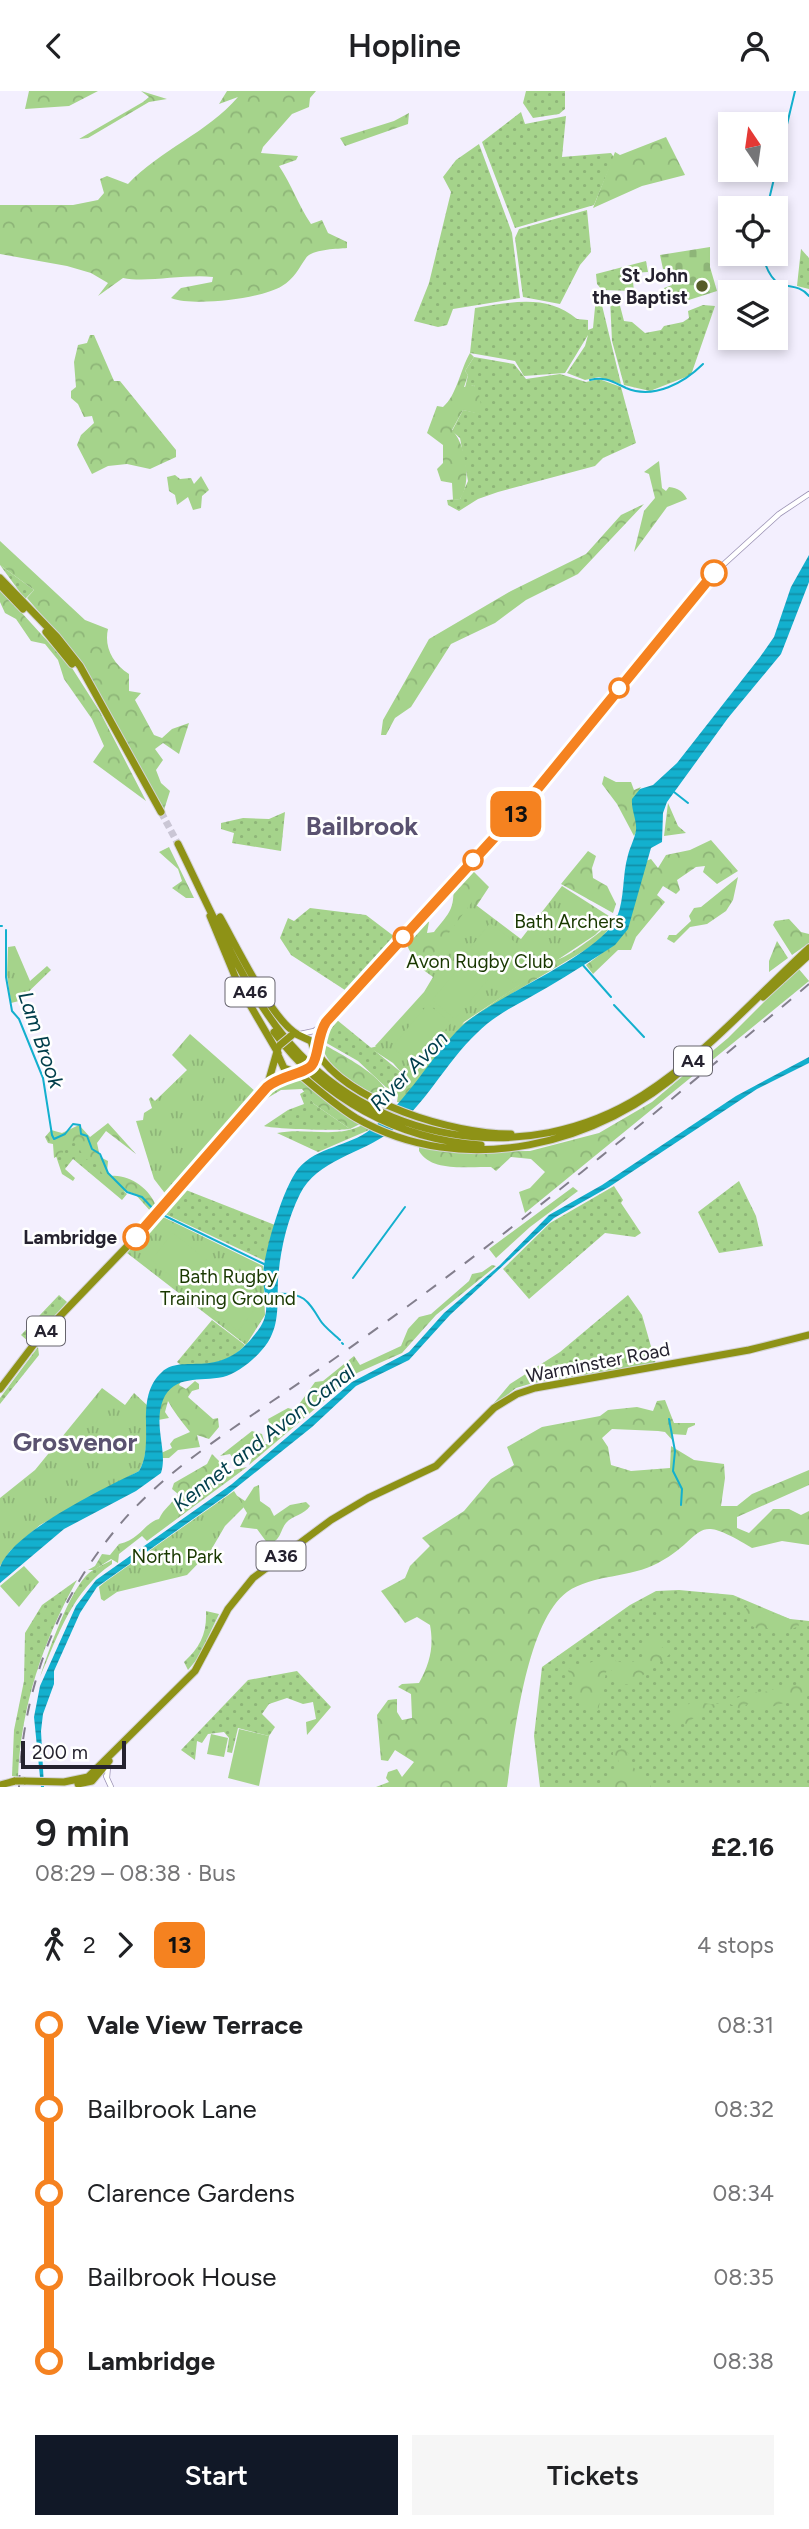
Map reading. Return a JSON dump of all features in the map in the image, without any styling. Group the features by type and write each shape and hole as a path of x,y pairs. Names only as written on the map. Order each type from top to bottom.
{"highway":[{"path":"0,578 57,637 80,666 110,716 158,813 102,709 76,669 41,627 0,585"},
{"name":"A46","path":"364,1108 328,1080 280,1031 256,994 184,856 176,846 206,908 276,1034 323,1084 364,1108 409,1131 496,1145 559,1138"},
{"path":"184,856 264,994 290,1029 296,1035 311,1041 315,1053 336,1073 373,1097 408,1113 453,1127 499,1134 566,1128 604,1115"},
{"path":"206,908 239,986 278,1051 284,1068 298,1072 333,1103 358,1119 396,1136 430,1145 499,1149 559,1138"},
{"name":"A4","path":"604,1115 642,1095 669,1076 809,948"},
{"name":"A4","path":"559,1138 615,1118 660,1090 809,955"},
{"name":"A4","path":"264,1090 278,1051 296,1035"},
{"name":"A4","path":"0,1389 38,1339 152,1221 264,1090 278,1078 298,1072 315,1053"},
{"name":"A46","path":"441,1136 518,1138 575,1127 604,1115"},
{"name":"Warminster Road","path":"85,1781 106,1769 116,1750 199,1666 222,1619 253,1578 331,1520 444,1461 502,1402 535,1388 749,1350 809,1335"},
{"path":"0,1784 15,1781 85,1781"}],"street":[{"path":"296,1035 314,1031 326,1022 526,803 648,653 736,551 785,510 809,494"},
{"path":"315,1053 326,1022"},
{"path":"85,1781 106,1769 111,1787"}],"green space":[{"path":"29,91 98,91 69,106 25,109"},
{"path":"141,91 167,99 149,102 88,138 79,139 149,97"},
{"path":"227,91 316,91 310,98 309,107 292,114 263,147 261,153 298,156 296,160 279,166 302,210 311,224 322,220 328,233 347,242 347,248 309,255 290,280 272,291 211,302 171,298 181,288 212,282 213,277 143,280 123,278 98,296 108,283 91,273 0,254 0,205 73,205 98,200 104,193 100,179 107,176 128,184 154,161 226,110 238,97 219,104"},
{"path":"526,91 565,91 565,109 559,114 533,118 523,103"},
{"path":"521,112 525,124 566,116 562,157 611,153 614,157 594,205 515,228 482,142"},
{"path":"409,113 408,124 345,146 340,138 394,121"},
{"path":"666,137 685,175 642,186 593,208 615,152 620,155"},
{"path":"479,144 512,233 520,298 453,309 447,325 438,327 414,321 429,283 451,192 443,177 456,160"},
{"path":"587,210 591,252 580,265 560,304 523,297 515,238 519,229"},
{"name":"St John the Baptist","path":"710,247 710,267 717,291 670,306 663,295 664,288 672,285 669,269 663,269 660,255"},
{"path":"801,249 809,258 809,289 797,286"},
{"path":"646,261 648,272 632,273 634,291 602,290 597,284 596,274"},
{"path":"596,297 600,297 621,384 599,377 585,380 567,373 585,346 588,335 565,373 524,376 515,361 470,353 475,308 516,302 542,303 566,311 577,319 588,320 588,330 593,328"},
{"path":"618,298 624,321 632,322 645,333 683,322 689,318 688,311 703,305 715,306 691,375 650,391 624,385 612,341 610,299"},
{"path":"90,335 94,335 114,381 120,381 176,450 176,457 150,469 127,464 108,466 92,474 77,445 81,435 94,423 92,416 84,417 78,404 71,398 71,391 76,387 74,362 78,345 87,343"},
{"path":"470,353 474,357 465,371 468,375 464,387 474,385 479,394 483,415 463,410 452,430 461,444 466,464 464,492 460,499 453,500 452,483 441,481 437,469 443,463 443,445 427,433 437,406 443,407 452,396"},
{"path":"474,357 514,364 526,379 560,374 586,382 599,379 621,387 636,443 603,458 595,466 498,492 478,499 459,511 448,505 447,500 460,499 468,481 460,438 452,431 463,410 482,414 474,385 465,388 468,375 465,371"},
{"path":"659,461 662,488 666,491 669,487 678,489 687,499 667,507 634,552 644,511 655,498 649,474 644,472"},
{"path":"175,475 180,479 191,478 194,484 201,476 209,490 202,496 201,508 193,510 188,497 177,505 175,495 169,491 167,477"},
{"path":"644,504 578,574 526,600 495,623 451,644 411,707 395,718 386,735 381,735 383,720 429,639 511,591 586,554 621,515"},
{"path":"0,541 85,620 108,629 107,642 111,654 118,665 129,674 129,691 141,693 135,700 154,735 162,738 172,729 189,723 179,754 163,743 155,749 163,760 156,770 161,783 170,791 164,810 82,662 27,598 34,590 0,565"},
{"path":"0,565 34,590 25,599"},
{"path":"0,589 72,668 100,712 146,801 93,762 104,746 92,719 64,679 58,660 45,644 31,641 16,619 5,613 0,602"},
{"path":"604,776 616,782 631,782 634,790 641,787 633,801 639,826 634,836 617,804 602,784"},
{"path":"668,803 678,826 686,833 664,836"},
{"path":"285,812 281,851 232,843 234,833 221,829 221,823 243,818 269,819"},
{"path":"711,840 738,871 717,884 703,872 705,866 696,867 677,880 680,890 676,894 663,886 657,895 665,902 636,937 631,950 618,950 593,974 586,965 613,945 646,861 651,859 658,868 666,855 690,850"},
{"path":"169,847 194,898 186,898 172,888 182,881 178,869 159,852"},
{"path":"588,851 596,856 592,868 593,878 607,886 616,904 613,913 561,884"},
{"path":"472,870 489,887 433,972 411,953 407,941 409,934 424,919 429,922 427,933 434,932 451,908 454,887 459,877"},
{"path":"738,877 733,900 726,911 707,924 690,927 674,943 667,939 669,935 676,935 691,921 689,916 694,908 701,907"},
{"name":"Avon Rugby Club","path":"562,886 612,918 595,935 464,1022 418,1080 375,1046 424,992 433,977 422,969 472,902 521,939"},
{"path":"310,908 366,915 395,937 348,992 291,955 280,938 288,918 294,921"},
{"path":"621,914 597,943 513,993 405,1103 397,1102 398,1095 393,1091 406,1078 393,1063 370,1048 378,1046 420,1075 460,1026 553,961 577,949"},
{"path":"789,919 801,932 809,934 809,943 792,955 773,925 775,921"},
{"path":"490,923 536,958 515,984 470,948"},
{"path":"777,941 788,958 769,972 769,961"},
{"path":"15,946 30,981 47,966 51,970 19,1001 11,1003 7,975 8,947"},
{"path":"468,957 491,976 455,1019 432,1000"},
{"path":"798,968 809,981 525,1213 519,1192 530,1188 545,1172 531,1159 511,1157 496,1171 491,1167 433,1163 419,1151 419,1145 464,1152 530,1151 599,1133 652,1102 728,1038"},
{"path":"428,1004 451,1023 415,1066 392,1047"},
{"path":"337,1020 402,1073 402,1082 391,1092 358,1061 323,1041"},
{"path":"190,1034 257,1093 167,1196 154,1179 136,1121 143,1120 144,1113 152,1108 149,1099 151,1097 155,1101 187,1070 172,1055"},
{"path":"321,1043 371,1074 386,1090 388,1098 385,1101 338,1070 330,1062"},
{"path":"286,1078 300,1079 360,1124 350,1129 314,1104 302,1089 281,1090 259,1103 275,1085"},
{"path":"305,1091 314,1104 350,1129 264,1126 288,1110 304,1104 300,1094"},
{"path":"108,1123 136,1154 106,1131 97,1143 100,1157 108,1161 107,1172 111,1176 132,1180 144,1189 156,1206 153,1214 135,1194 127,1191 115,1193 96,1164 84,1158 75,1140 69,1146 66,1141 63,1142 63,1153 54,1158 53,1144 48,1143 45,1137 51,1130 62,1133 79,1125 90,1137"},
{"path":"362,1125 369,1130 318,1152 277,1133 332,1132"},
{"path":"75,1131 105,1174 127,1194 122,1200 73,1159 65,1169 75,1178 73,1181 62,1174 56,1156 58,1141"},
{"path":"739,1181 756,1216 763,1246 719,1253 698,1212"},
{"path":"614,1186 623,1200 621,1203 641,1233 635,1237 605,1233 529,1299 503,1269 550,1223"},
{"path":"573,1187 578,1191 530,1227 496,1258 489,1249"},
{"path":"186,1190 275,1225 265,1261 165,1214"},
{"name":"Bath Rugby Training Ground","path":"161,1216 263,1266 265,1315 246,1345 127,1253"},
{"path":"173,1233 260,1303 238,1331 151,1260"},
{"path":"492,1265 496,1266 436,1315 402,1353 357,1373 249,1465 257,1447 251,1445 241,1460 235,1461 230,1454 220,1456 252,1431 262,1434 265,1444 269,1444 280,1428 271,1429 268,1419 288,1408 295,1410 315,1382 323,1381 354,1356 360,1365 401,1346 408,1329 419,1317 431,1314 469,1281 472,1274 482,1272"},
{"path":"59,1295 67,1302 30,1343 21,1335"},
{"path":"628,1295 642,1315 656,1364 533,1383 516,1388 488,1410 510,1384 560,1352"},
{"path":"212,1320 245,1345 216,1363 181,1365 177,1362"},
{"path":"38,1347 39,1355 0,1404 0,1398"},
{"path":"182,1380 179,1385 186,1389 195,1381 199,1384 199,1389 192,1391 188,1397 213,1419 218,1418 219,1427 209,1439 197,1435 200,1447 178,1450 169,1458 159,1458 159,1454 172,1448 170,1444 174,1439 190,1432 168,1401 165,1412 169,1418 158,1420 164,1396"},
{"path":"102,1388 125,1405 134,1393 148,1406 146,1448 139,1471 40,1525 10,1551 0,1566 0,1498 35,1470"},
{"path":"665,1400 674,1423 695,1425 688,1428 686,1435 671,1434 674,1442 665,1432 612,1429 602,1438 608,1447 611,1465 631,1471 670,1468 671,1446 694,1460 724,1464 721,1506 737,1506 752,1494 809,1470 809,1485 737,1517 737,1528 749,1533 773,1509 789,1509 801,1515 809,1511 809,1545 782,1541 752,1548 732,1537 708,1529 647,1568 577,1586 553,1607 541,1628 524,1682 507,1787 376,1787 389,1782 386,1778 388,1772 397,1769 402,1777 414,1762 395,1750 388,1761 381,1760 377,1715 388,1700 397,1699 397,1712 402,1720 412,1718 411,1694 398,1687 402,1684 419,1683 426,1669 432,1641 430,1625 417,1617 405,1623 381,1591 405,1578 410,1566 430,1546 422,1538 464,1511 491,1479 514,1465 507,1447 542,1427 600,1416 608,1410 637,1407 653,1411 657,1401"},
{"path":"212,1454 229,1471 247,1467 147,1541 142,1536 119,1554 118,1563 111,1559 94,1570 88,1570 95,1566 102,1554 110,1555 119,1544 132,1539 159,1519 178,1494 172,1489 174,1483 207,1464"},
{"path":"259,1485 260,1501 270,1508 274,1516 290,1505 306,1502 310,1506 289,1520 278,1538 268,1544 257,1529 240,1527 247,1513 236,1495 245,1501 254,1487"},
{"name":"North Park","path":"234,1491 244,1507 225,1526 211,1550 187,1575 117,1592 104,1601 101,1599 99,1587 105,1582"},
{"path":"112,1560 112,1564 98,1575 77,1600 60,1630 40,1677 74,1592 89,1573"},
{"path":"24,1566 39,1582 19,1607 0,1586"},
{"path":"77,1580 44,1650 29,1700 18,1777 12,1776 14,1730 24,1681 25,1633 42,1605"},
{"path":"679,1590 733,1595 790,1619 809,1621 809,1787 540,1787 534,1736 542,1667 630,1605 656,1591"},
{"path":"746,1607 762,1609 798,1622 799,1626 782,1633 770,1627 762,1631 748,1624"},
{"path":"206,1611 219,1614 198,1658 188,1670 184,1662 201,1639"},
{"path":"658,1635 661,1636 660,1646 671,1653 660,1662 659,1668 653,1667 631,1685 615,1683 617,1674 607,1668 598,1711 585,1707 581,1699 574,1695 575,1683 567,1669 599,1660 601,1657 628,1664 648,1655 645,1648"},
{"path":"297,1671 331,1707 307,1735 306,1722 316,1719 313,1702 303,1704 287,1698 269,1704 262,1714 275,1727 269,1736 238,1728 232,1753 227,1752 229,1738 224,1732 208,1734 202,1743 197,1741 195,1760 181,1750 248,1680"},
{"path":"809,1681 809,1695 771,1707 755,1707 756,1702 753,1701 740,1709 730,1704 704,1710 686,1724 671,1722 670,1717 693,1701 715,1704"},
{"path":"239,1729 269,1736 259,1786 228,1778"},
{"path":"211,1734 228,1738 224,1757 207,1754"},
{"path":"626,1748 633,1767 648,1780 651,1787 599,1787 619,1765 618,1759 613,1758 613,1751"}],"water":[{"path":"809,555 809,582 781,654 728,718 667,802 663,813 662,842 651,848 628,929 615,945 485,1026 455,1057 402,1122 379,1140 328,1165 308,1182 295,1204 285,1236 279,1269 276,1320 272,1335 264,1347 236,1372 174,1386 163,1400 160,1409 163,1456 161,1473 136,1491 64,1529 0,1583 0,1567 8,1553 22,1539 62,1512 139,1471 146,1447 146,1407 153,1383 162,1372 170,1367 202,1364 226,1358 239,1351 258,1330 266,1311 263,1274 267,1250 281,1204 298,1169 314,1156 362,1135 384,1118 462,1026 570,960 607,932 620,910 626,863 635,833 632,799 640,789 653,785 677,763 760,657 774,637 791,587"},
{"path":"809,1057 809,1063 757,1089 609,1187 554,1218 450,1315 409,1360 356,1386 312,1427 227,1495 97,1587 80,1613 54,1671 54,1684 43,1714 41,1731 44,1787 41,1787 34,1717 40,1686 76,1606 96,1580 232,1484 352,1382 409,1352 444,1313 500,1265 549,1215 602,1185 736,1096"}],"waterway":[{"path":"770,196 795,91"},
{"path":"766,266 772,278 778,283 803,290 809,296"},
{"path":"590,380 605,379 626,388 647,392 678,383 703,364"},
{"path":"674,792 688,803"},
{"name":"Lam Brook","path":"6,930 6,977 12,1011 19,1019 43,1078 54,1139 65,1134 73,1124 80,1125 81,1134 87,1136 92,1149 100,1154 108,1173 127,1192 142,1197 155,1211"},
{"path":"581,963 611,997"},
{"path":"614,1005 644,1037"},
{"path":"353,1278 405,1207"},
{"name":"Lam Brook","path":"163,1215 266,1265"},
{"path":"276,1294 293,1294 304,1299 324,1325 340,1340"},
{"path":"669,1419 675,1451 673,1471 682,1489 681,1505"}],"tunnel":[{"path":"161,812 178,844"}],"railway":[{"path":"19,1787 27,1718 45,1653 73,1591 91,1562 129,1514 188,1461 391,1318 561,1189 809,984"}],"bus line":[{"name":"13","path":"136,1237 173,1198 267,1087 284,1075 302,1072 313,1064 317,1038 326,1022 526,803 714,573"}],"place":[{"name":"St John the Baptist","path":"702,286"},
{"name":"Lambridge","path":"136,1237"}],"district":[{"name":"Bailbrook","path":"362,826"},
{"name":"Grosvenor","path":"75,1442"}],"park label":[{"name":"Bath Archers","path":"569,921"}],"water label":[{"name":"River Avon","path":"409,1071"},
{"name":"Kennet and Avon Canal","path":"264,1438"}]}
